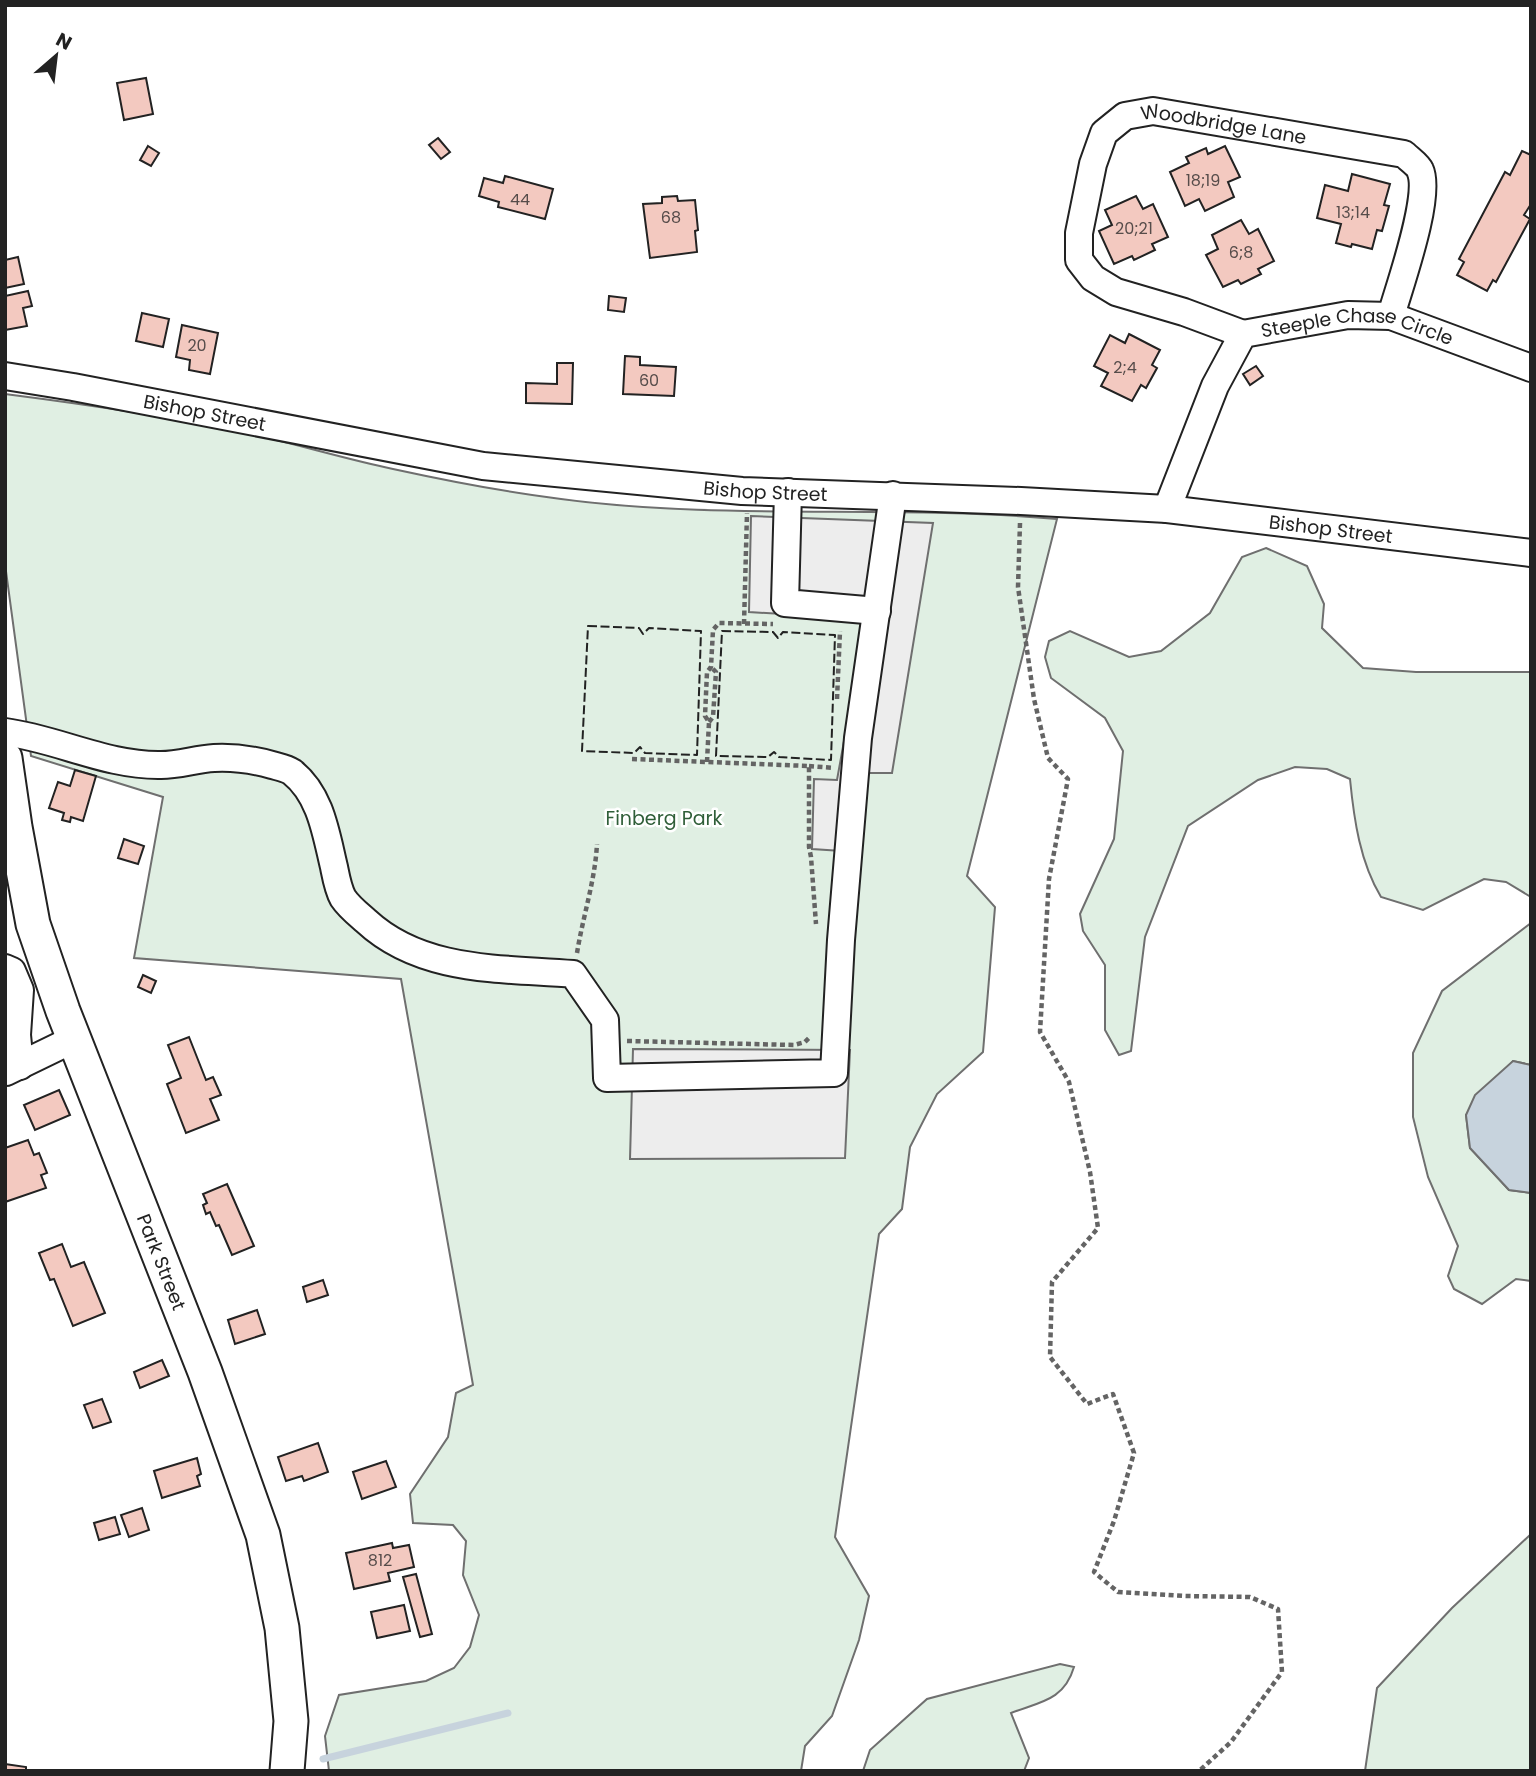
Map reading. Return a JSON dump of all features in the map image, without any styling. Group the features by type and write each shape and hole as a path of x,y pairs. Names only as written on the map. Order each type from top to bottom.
{"main road":[{"name":"Park Street","path":"5,758 15,827 19,921 74,1039 205,1372 262,1535 282,1628 291,1721 287,1771"}],"street":[{"name":"Woodbridge Lane","path":"1243,334 1184,312 1116,292 1093,278 1079,260 1079,233 1093,164 1104,133 1125,116 1153,111 1404,155 1420,170 1423,194 1391,316"},
{"name":"Steeple Chase Circle","path":"1167,509 1215,386 1243,334 1303,321 1348,315 1391,316 1531,368"},
{"name":"Bishop Street","path":"5,376 483,467 672,486 1167,509 1531,553"},
{"path":"788,492 785,603 877,611"},
{"path":"5,732 27,735 116,760 161,765 214,758 237,759 289,770 311,794 321,816 344,898 371,926 405,947 455,964 573,974 605,1020 607,1078 834,1073 858,738 893,495"},
{"path":"5,968 12,971 20,990 12,1069"},
{"path":"12,1069 74,1039"}],"path":[{"path":"1021,501 1018,587 1034,699 1048,758 1068,779 1049,879 1040,1032 1069,1082 1090,1172 1098,1227 1052,1282 1050,1357 1087,1404 1113,1394 1133,1452 1114,1521 1094,1572 1118,1592 1250,1597 1278,1609 1282,1672 1231,1742 1199,1771"},
{"path":"744,624 747,512"},
{"path":"709,722 705,716 712,630 719,624 785,625"},
{"path":"837,703 840,626"},
{"path":"707,762 716,672 711,667"},
{"path":"632,759 834,768 835,755"},
{"path":"809,766 808,847 817,937"},
{"path":"573,974 585,904 596,874 597,844"},
{"path":"605,1040 794,1045 805,1042 815,1032"}],"green space":[{"name":"Finberg Park","path":"5,394 208,425 414,473 498,490 561,499 685,509 933,513 1057,519 967,876 995,907 983,1052 937,1094 910,1147 902,1209 879,1234 835,1537 869,1596 859,1640 832,1716 805,1746 801,1771 329,1771 325,1736 339,1695 426,1681 454,1668 470,1647 479,1615 463,1575 466,1541 453,1525 413,1523 410,1494 448,1437 456,1393 473,1385 401,979 134,958 163,797 31,756 5,564"},
{"path":"1266,548 1307,566 1324,604 1322,628 1363,668 1416,672 1531,672 1531,897 1506,882 1484,879 1423,910 1381,897 1363,855 1350,779 1327,769 1295,767 1258,780 1188,826 1145,937 1131,1051 1119,1055 1105,1030 1105,965 1083,931 1080,914 1114,839 1123,751 1105,718 1051,678 1045,657 1049,641 1070,631 1129,657 1161,651 1210,613 1242,557"},
{"path":"1531,923 1531,1065 1513,1061 1466,1115 1470,1148 1509,1190 1531,1193 1531,1281 1516,1279 1482,1304 1454,1289 1448,1276 1458,1246 1428,1177 1413,1117 1413,1053 1442,991"},
{"path":"1531,1534 1531,1771 1365,1771 1377,1688 1452,1608"},
{"path":"1060,1664 1074,1667 1070,1678 1057,1694 1041,1703 1011,1713 1029,1758 1024,1771 863,1771 870,1750 927,1699"}],"shaded area":[{"path":"751,516 933,523 892,773 860,773 857,852 812,849 814,779 837,780 866,619 749,612"},
{"path":"633,1049 850,1050 845,1158 630,1159"},
{"path":"1513,1061 1531,1065 1531,1193 1509,1190 1470,1148 1466,1115 1475,1095"}],"building":[{"path":"146,78 153,114 124,120 117,83"},
{"path":"438,138 450,152 441,159 429,145"},
{"path":"148,146 159,153 151,166 140,160"},
{"path":"1225,146 1240,177 1228,182 1234,197 1205,211 1199,199 1185,206 1170,172 1189,163 1186,157 1206,148 1208,154"},
{"path":"1522,151 1531,155 1531,204 1524,215 1530,219 1496,282 1493,280 1487,291 1457,275 1464,262 1459,259 1505,172 1510,175"},
{"path":"1352,174 1390,184 1384,205 1389,206 1382,231 1377,230 1372,249 1336,243 1341,224 1317,218 1325,185 1348,191"},
{"path":"505,176 553,189 545,219 498,207 499,202 479,196 484,178 503,183"},
{"path":"677,196 678,201 695,200 697,252 650,258 643,204 662,203 662,197"},
{"path":"1136,196 1143,209 1153,204 1168,237 1152,244 1155,250 1134,260 1132,256 1114,264 1099,231 1112,225 1105,210"},
{"path":"1241,220 1249,234 1258,229 1274,261 1258,269 1261,274 1241,284 1238,280 1223,287 1206,255 1218,249 1212,235"},
{"path":"18,257 24,284 5,288 5,260"},
{"path":"28,291 32,306 23,308 27,326 5,330 5,296"},
{"path":"609,296 626,298 624,312 608,310"},
{"path":"142,313 169,319 163,347 136,341"},
{"path":"182,325 218,333 210,374 189,370 190,360 176,357"},
{"path":"1129,334 1160,350 1152,365 1157,368 1146,388 1141,385 1132,401 1101,386 1108,373 1094,366 1110,335 1125,343"},
{"path":"625,356 640,357 640,365 676,367 674,396 623,394"},
{"path":"557,363 573,363 572,404 526,403 526,383 557,384"},
{"path":"1256,366 1263,376 1250,385 1243,374"},
{"path":"75,770 96,776 83,821 71,817 70,822 62,820 64,813 49,808 58,782 70,786"},
{"path":"124,839 144,846 138,864 118,858"},
{"path":"143,975 156,981 151,993 138,987"},
{"path":"189,1037 206,1080 213,1077 221,1095 210,1099 219,1120 186,1133 167,1084 181,1078 168,1045"},
{"path":"59,1090 70,1115 35,1130 24,1105"},
{"path":"28,1140 34,1155 39,1153 47,1173 41,1175 46,1188 5,1202 5,1148"},
{"path":"227,1184 254,1246 232,1255 219,1225 216,1226 210,1212 206,1214 203,1205 207,1203 203,1194"},
{"path":"62,1244 71,1267 84,1262 105,1313 73,1326 54,1279 50,1280 39,1253"},
{"path":"323,1280 328,1295 307,1302 303,1287"},
{"path":"257,1310 265,1334 235,1344 228,1320"},
{"path":"162,1360 169,1376 140,1388 134,1372"},
{"path":"102,1399 111,1422 93,1428 84,1405"},
{"path":"318,1443 328,1472 304,1481 302,1476 286,1481 278,1457"},
{"path":"197,1458 201,1474 197,1476 200,1486 162,1498 154,1471"},
{"path":"386,1461 396,1487 362,1499 353,1472"},
{"path":"142,1508 149,1530 129,1537 121,1515"},
{"path":"115,1517 120,1534 99,1540 94,1523"},
{"path":"392,1543 393,1548 409,1545 414,1567 388,1573 390,1581 354,1589 346,1553"},
{"path":"416,1574 432,1634 420,1637 403,1577"},
{"path":"404,1605 410,1631 377,1638 371,1612"},
{"path":"5,1764 26,1767 26,1771 5,1771"}],"waterway":[{"path":"323,1759 508,1713"}],"fence":[{"path":"588,626 639,628 643,634 649,628 701,631 697,755 645,753 640,747 634,753 582,751 588,626"},
{"path":"722,631 773,632 778,638 783,632 835,635 831,760 779,757 774,752 768,757 716,756 722,631"}]}
